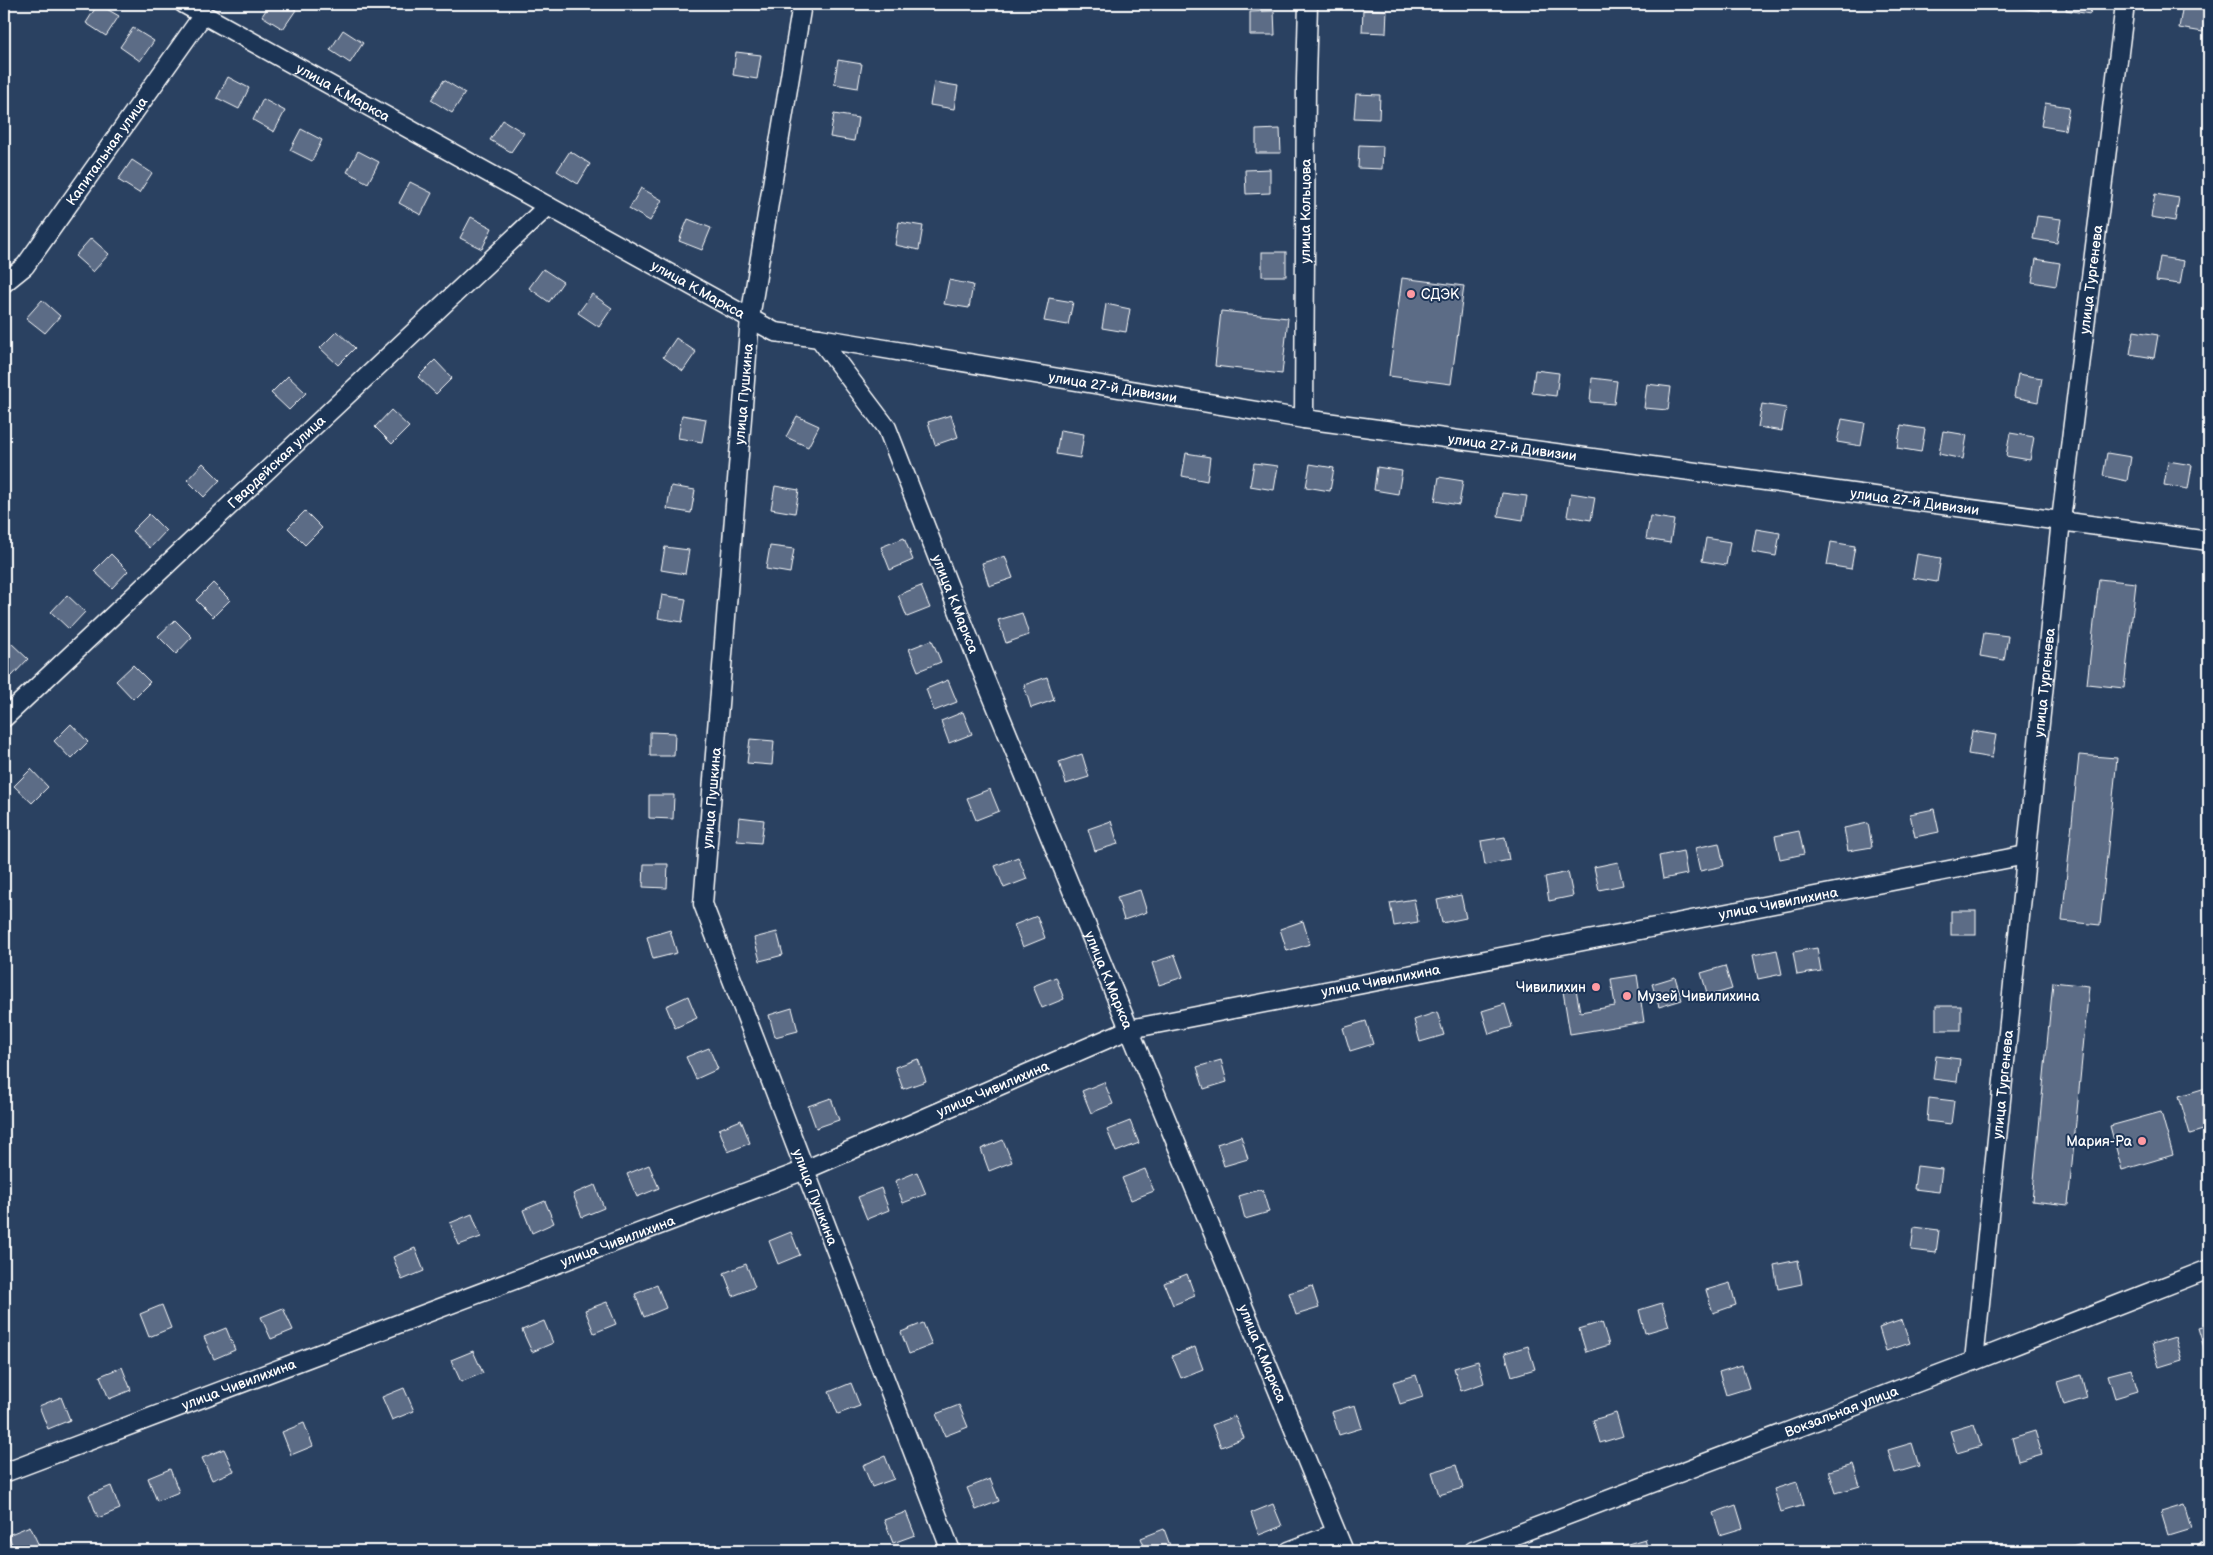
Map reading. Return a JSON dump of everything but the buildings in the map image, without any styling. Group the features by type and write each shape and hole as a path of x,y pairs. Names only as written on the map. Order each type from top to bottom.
{"street":[{"name":"улица К.Маркса","path":"184,4 775,332 819,338 887,428 983,674 1344,1551"},
{"name":"улица Пушкина","path":"802,4 750,318 703,904 951,1551"},
{"name":"улица Кольцова","path":"1304,419 1308,4"},
{"name":"улица Тургенева","path":"1974,1361 2061,520 2125,4"},
{"name":"Капитальная улица","path":"4,283 25,266 203,15"},
{"name":"Гвардейская улица","path":"4,718 548,206"},
{"name":"улица 27-й Дивизии","path":"819,338 1304,419 2209,541"},
{"name":"улица Чивилихина","path":"4,1473 805,1170 1130,1029 2026,855"},
{"name":"Вокзальная улица","path":"1474,1551 1974,1361 2209,1269"},
{"path":"1289,1551 1336,1533"}],"place":[{"name":"СДЭК","path":"1411,294"},
{"name":"Чивилихин","path":"1596,987"},
{"name":"Музей Чивилихина","path":"1627,996"},
{"name":"Мария-Ра","path":"2142,1141"}]}
